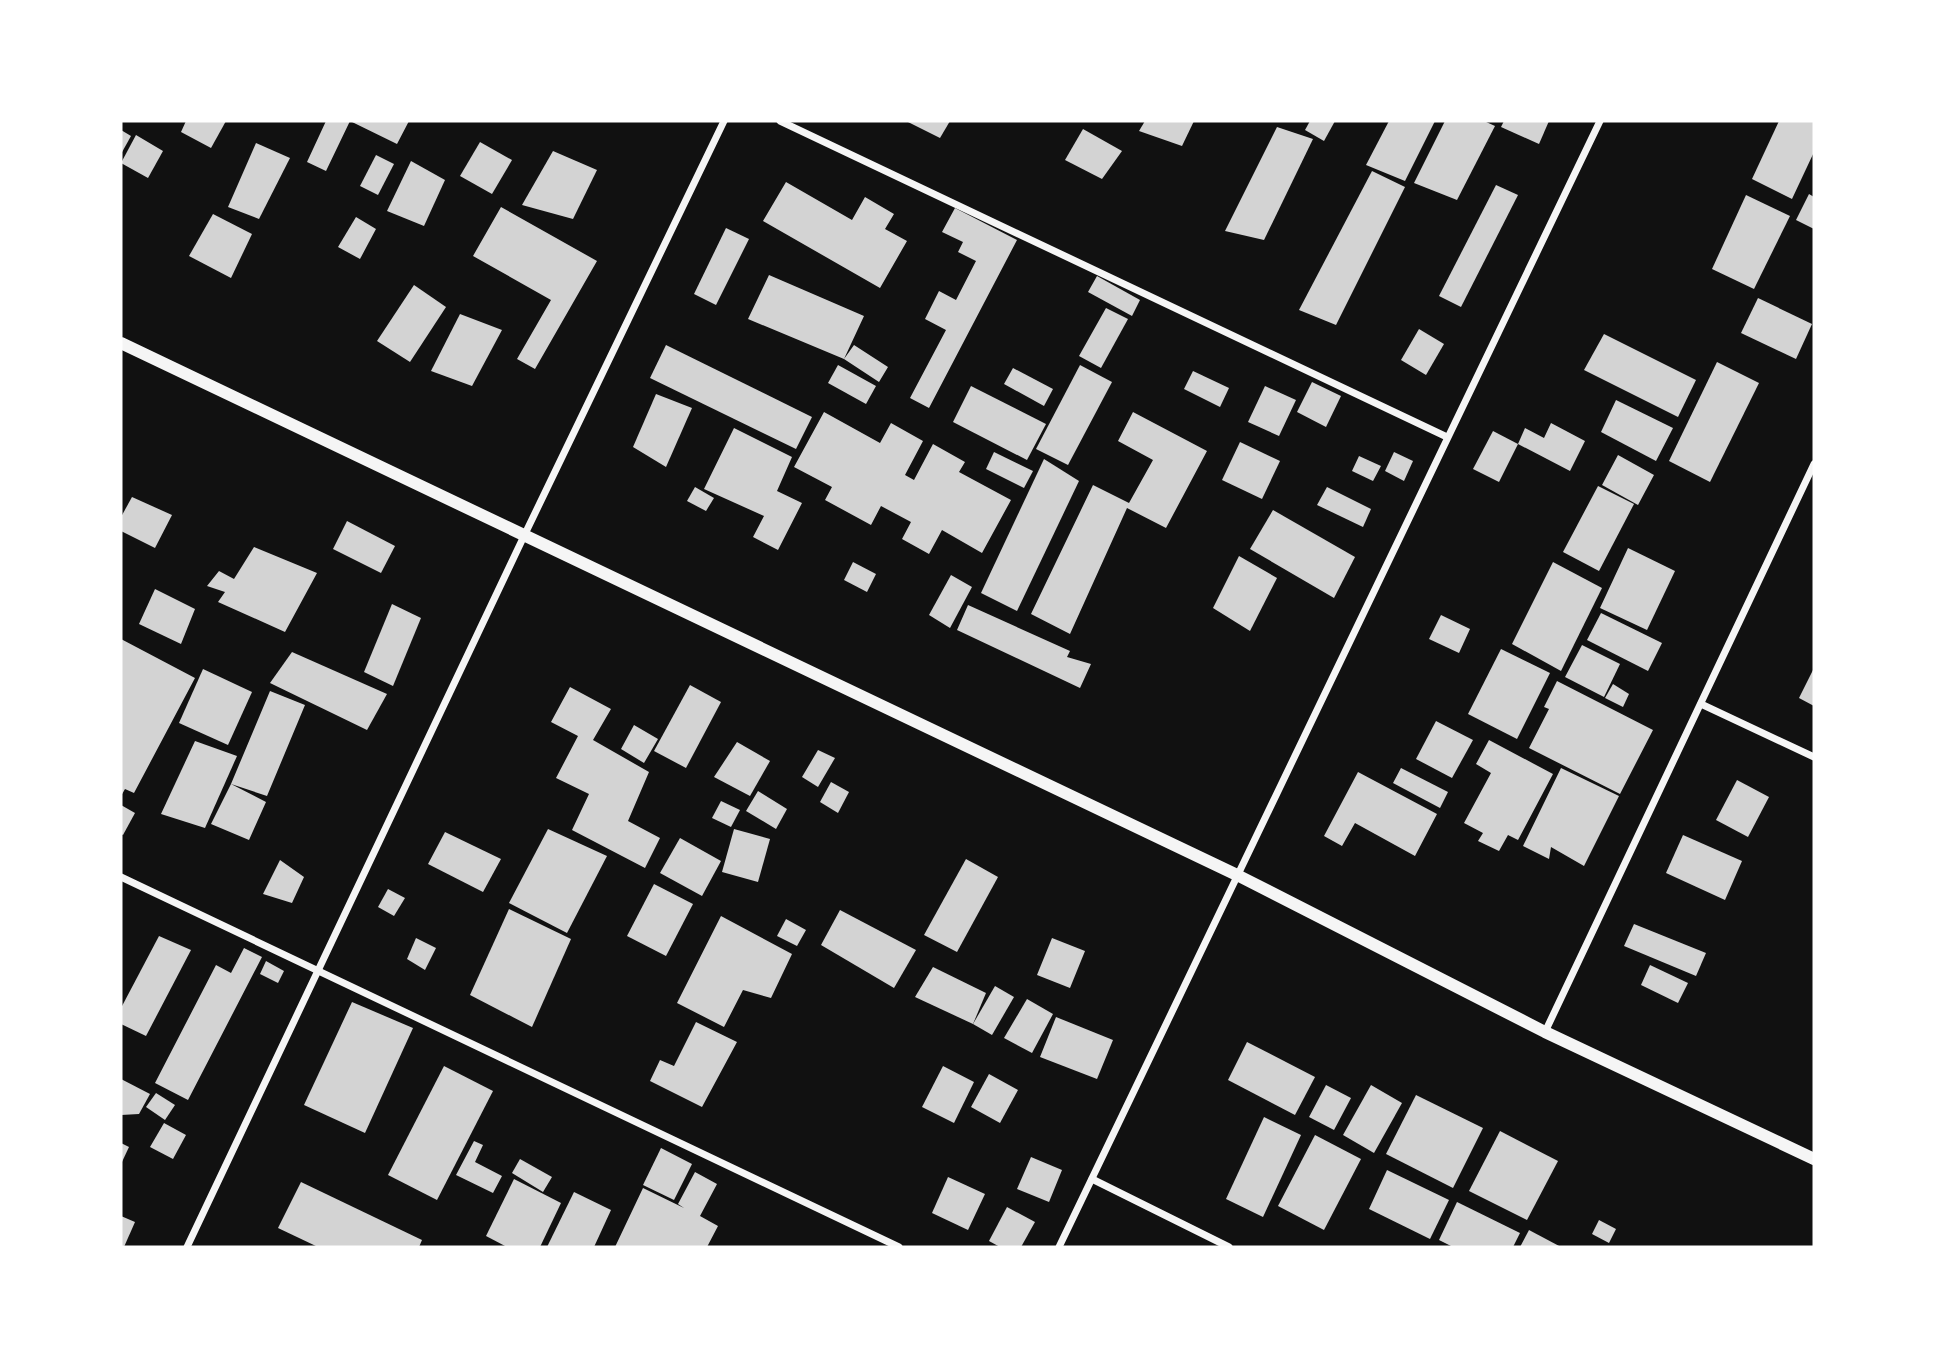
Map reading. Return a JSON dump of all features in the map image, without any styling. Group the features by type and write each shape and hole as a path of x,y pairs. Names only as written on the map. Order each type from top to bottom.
{"street":[{"path":"187,1247 724,121"},
{"path":"780,121 1447,437"},
{"path":"1059,1247 1600,121"},
{"path":"121,343 1237,876 1545,1032 1814,1159"},
{"path":"1545,1032 1814,464"},
{"path":"1701,704 1814,757"},
{"path":"121,877 899,1247"},
{"path":"1091,1179 1228,1247"}],"building":[{"path":"186,121 226,121 211,148 181,132"},
{"path":"326,121 350,121 326,171 307,162"},
{"path":"350,121 409,121 397,144"},
{"path":"906,121 950,121 940,138"},
{"path":"1145,121 1194,121 1182,146 1139,131"},
{"path":"1310,121 1335,121 1324,141 1305,130"},
{"path":"1389,121 1435,121 1405,181 1366,165"},
{"path":"1445,121 1484,121 1495,126 1457,200 1414,183"},
{"path":"1504,121 1549,121 1539,144 1501,127"},
{"path":"1779,121 1814,121 1814,152 1792,199 1752,179"},
{"path":"1277,127 1313,139 1264,240 1225,231"},
{"path":"1083,129 1122,151 1102,179 1065,160"},
{"path":"121,130 131,136 121,154"},
{"path":"136,135 163,151 148,178 121,163"},
{"path":"480,142 512,160 492,194 460,176"},
{"path":"256,143 290,158 259,219 228,207"},
{"path":"553,151 597,170 573,219 522,205"},
{"path":"376,155 394,164 378,195 360,186"},
{"path":"411,161 445,180 424,226 387,211"},
{"path":"1372,171 1405,187 1336,325 1299,310"},
{"path":"786,182 852,220 865,197 894,214 885,229 907,241 880,288 763,221"},
{"path":"1496,185 1518,195 1461,307 1439,296"},
{"path":"1809,194 1814,197 1814,229 1796,220"},
{"path":"1746,195 1790,216 1754,289 1712,269"},
{"path":"501,207 597,261 535,369 517,359 551,300 473,256"},
{"path":"955,208 1017,240 929,408 910,398 946,330 925,319 939,291 956,300 976,261 958,252 963,242 942,232"},
{"path":"213,214 252,234 231,278 189,256"},
{"path":"356,217 376,229 360,259 338,247"},
{"path":"726,228 749,239 716,305 694,294"},
{"path":"769,275 864,316 844,359 748,319"},
{"path":"1097,276 1140,300 1132,316 1088,292"},
{"path":"414,285 446,307 410,362 377,341"},
{"path":"1758,298 1812,324 1796,359 1741,333"},
{"path":"1106,308 1128,319 1101,368 1079,356"},
{"path":"460,314 502,330 472,386 431,371"},
{"path":"1419,329 1444,344 1426,375 1401,360"},
{"path":"1604,334 1696,380 1678,417 1584,370"},
{"path":"666,345 812,417 796,449 650,378"},
{"path":"854,345 888,367 879,382 844,359"},
{"path":"1717,362 1759,383 1710,482 1669,461"},
{"path":"838,365 876,386 866,404 828,383"},
{"path":"1080,365 1112,382 1068,465 1036,449"},
{"path":"1013,368 1053,389 1044,406 1004,384"},
{"path":"1193,371 1229,388 1220,407 1184,389"},
{"path":"1312,382 1341,396 1326,427 1297,412"},
{"path":"971,386 1046,424 1027,460 953,422"},
{"path":"1265,386 1296,400 1279,436 1248,422"},
{"path":"656,394 692,408 666,467 633,447"},
{"path":"1616,400 1673,428 1656,461 1601,432"},
{"path":"824,412 880,443 891,423 923,441 905,475 914,480 933,444 965,462 959,472 1011,500 982,553 942,530 929,554 902,539 911,522 881,506 871,525 825,500 832,487 794,467"},
{"path":"1133,412 1207,451 1166,528 1127,508 1070,634 1031,614 1093,485 1129,503 1153,460 1118,441"},
{"path":"1551,423 1585,441 1570,471 1518,444 1525,428 1544,438"},
{"path":"734,428 792,457 777,491 802,503 778,550 753,537 764,516 704,489"},
{"path":"1493,431 1518,444 1499,482 1473,469"},
{"path":"1240,442 1280,461 1262,499 1222,480"},
{"path":"994,452 1033,471 1024,488 986,469"},
{"path":"1394,452 1413,461 1404,481 1385,471"},
{"path":"1618,455 1654,475 1638,505 1602,485"},
{"path":"1359,456 1381,466 1373,481 1352,471"},
{"path":"1044,459 1079,481 1017,611 981,593"},
{"path":"1598,486 1634,504 1599,571 1563,552"},
{"path":"695,487 714,498 706,511 687,501"},
{"path":"1327,487 1371,509 1363,527 1317,505"},
{"path":"132,497 172,515 155,548 121,531 121,517"},
{"path":"1273,510 1355,557 1334,598 1250,549"},
{"path":"347,521 395,546 381,573 333,549"},
{"path":"254,547 317,573 285,632 218,602 225,592 207,586 219,571 234,579"},
{"path":"1628,548 1675,571 1647,630 1600,608"},
{"path":"1239,556 1277,578 1250,631 1213,608"},
{"path":"853,562 876,574 867,592 844,580"},
{"path":"1553,562 1602,588 1561,671 1512,644"},
{"path":"951,575 972,587 950,628 929,615"},
{"path":"155,589 195,609 181,644 139,624"},
{"path":"392,604 421,618 393,686 364,672"},
{"path":"968,605 1070,651 1067,657 1091,664 1080,688 957,630"},
{"path":"1601,613 1662,643 1648,671 1587,640"},
{"path":"1441,615 1470,629 1459,653 1429,639"},
{"path":"121,639 195,678 134,793 125,789 121,796"},
{"path":"1582,645 1620,664 1604,697 1565,677"},
{"path":"1501,649 1550,673 1517,739 1468,714"},
{"path":"292,652 387,694 367,730 270,683"},
{"path":"1814,668 1814,706 1799,698"},
{"path":"203,669 252,692 228,745 179,723"},
{"path":"1557,681 1653,730 1620,794 1529,748 1549,709 1544,707"},
{"path":"1613,684 1629,694 1623,707 1605,698"},
{"path":"690,685 721,702 686,768 654,751"},
{"path":"570,687 611,709 593,740 649,772 628,821 660,838 645,868 572,830 589,794 556,778 578,736 551,722"},
{"path":"270,691 305,705 267,796 231,784"},
{"path":"1436,721 1473,740 1452,778 1416,759"},
{"path":"634,725 658,739 644,763 621,749"},
{"path":"1489,740 1553,774 1518,840 1508,835 1499,851 1478,841 1483,833 1464,823 1491,773 1476,764"},
{"path":"195,741 237,756 205,828 161,814"},
{"path":"737,742 770,761 750,796 714,777"},
{"path":"818,750 835,758 818,787 802,777"},
{"path":"1401,768 1448,792 1440,808 1393,783"},
{"path":"1561,768 1619,796 1584,866 1551,847 1549,859 1523,846"},
{"path":"1358,772 1437,814 1415,856 1355,823 1342,846 1324,836"},
{"path":"1737,780 1769,797 1748,837 1716,820"},
{"path":"831,782 849,792 838,813 820,802"},
{"path":"231,784 266,802 249,840 211,824"},
{"path":"758,791 787,809 776,829 746,811"},
{"path":"721,801 740,810 731,827 712,818"},
{"path":"121,805 135,813 123,835 121,834"},
{"path":"548,829 607,856 567,933 509,903"},
{"path":"734,829 770,839 758,882 722,872"},
{"path":"445,832 501,859 483,892 428,864"},
{"path":"1683,835 1742,861 1725,900 1666,873"},
{"path":"680,838 721,861 702,896 660,873"},
{"path":"966,859 998,877 957,952 924,935"},
{"path":"280,860 304,877 292,903 263,894"},
{"path":"654,884 693,904 666,956 627,936"},
{"path":"388,889 405,898 394,916 378,907"},
{"path":"509,909 571,939 532,1027 470,995"},
{"path":"840,910 916,950 894,988 821,945"},
{"path":"721,916 792,954 771,998 743,990 724,1027 677,1003"},
{"path":"786,919 806,930 797,946 777,936"},
{"path":"1634,924 1706,953 1696,976 1624,946"},
{"path":"159,936 191,950 146,1036 121,1024 121,1008"},
{"path":"416,938 436,948 425,970 407,959"},
{"path":"1052,938 1085,951 1070,988 1037,975"},
{"path":"244,948 262,957 188,1100 155,1083 216,965 231,973"},
{"path":"266,961 284,971 278,983 260,974"},
{"path":"1650,965 1688,983 1678,1003 1641,985"},
{"path":"933,967 986,993 973,1024 915,997"},
{"path":"995,986 1014,997 992,1035 973,1024"},
{"path":"1027,999 1053,1014 1032,1053 1004,1038"},
{"path":"352,1002 413,1028 365,1133 304,1105"},
{"path":"1056,1017 1113,1040 1097,1079 1040,1057"},
{"path":"696,1022 737,1042 702,1107 650,1081 660,1060 674,1066"},
{"path":"1247,1042 1315,1077 1295,1115 1228,1080"},
{"path":"444,1066 493,1091 437,1200 388,1175"},
{"path":"943,1066 974,1082 954,1123 922,1107"},
{"path":"989,1074 1018,1090 1000,1123 971,1107"},
{"path":"121,1079 150,1094 139,1114 121,1115"},
{"path":"1326,1085 1351,1098 1334,1130 1309,1117"},
{"path":"1371,1085 1402,1103 1374,1153 1343,1135"},
{"path":"156,1093 175,1105 165,1120 146,1107"},
{"path":"1416,1095 1483,1128 1453,1188 1386,1154"},
{"path":"1264,1117 1301,1135 1263,1217 1226,1199"},
{"path":"164,1123 186,1135 173,1159 150,1147"},
{"path":"1500,1131 1558,1161 1527,1220 1469,1191"},
{"path":"1315,1135 1361,1159 1324,1230 1278,1206"},
{"path":"474,1141 483,1145 475,1162 502,1176 493,1193 456,1175"},
{"path":"121,1143 129,1147 121,1164"},
{"path":"661,1148 692,1164 674,1200 643,1185"},
{"path":"1031,1157 1062,1170 1049,1202 1017,1189"},
{"path":"520,1159 552,1177 543,1192 512,1173"},
{"path":"1387,1170 1449,1200 1430,1239 1369,1209"},
{"path":"695,1172 717,1184 700,1216 718,1226 707,1247 615,1247 643,1188 684,1208 678,1204"},
{"path":"948,1177 985,1194 968,1230 932,1213"},
{"path":"514,1179 561,1203 540,1247 507,1247 486,1236"},
{"path":"301,1182 422,1240 419,1247 318,1247 278,1228"},
{"path":"574,1192 611,1210 594,1247 547,1247"},
{"path":"1457,1202 1520,1233 1513,1247 1453,1247 1439,1240"},
{"path":"1007,1207 1035,1222 1021,1247 1000,1247 989,1241"},
{"path":"121,1216 135,1222 124,1247 121,1247"},
{"path":"1599,1220 1616,1229 1609,1243 1592,1234"},
{"path":"1529,1230 1561,1247 1520,1247"}]}
